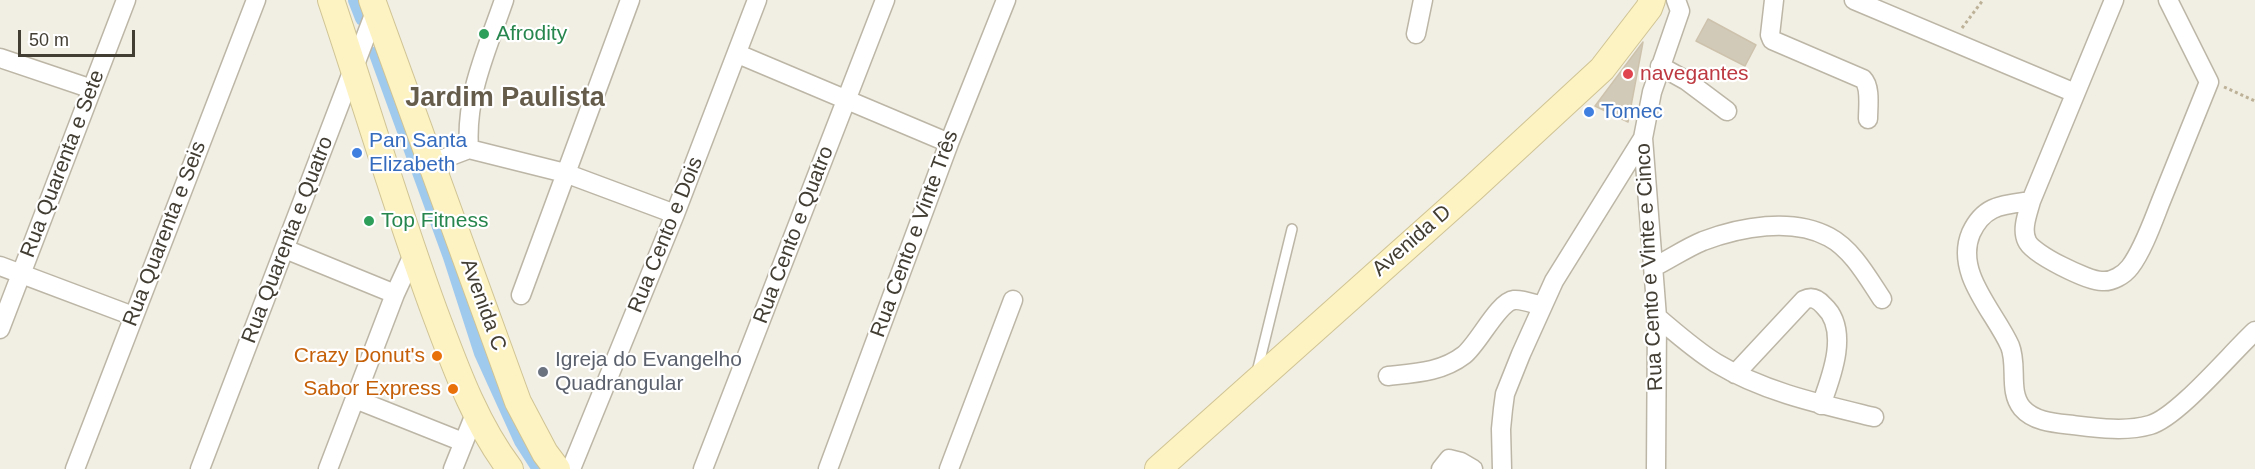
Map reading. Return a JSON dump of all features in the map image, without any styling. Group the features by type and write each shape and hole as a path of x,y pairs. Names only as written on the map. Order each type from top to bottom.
{"main road":[{"path":"331,0 413,255 475,414 510,469"},
{"name":"Avenida D","path":"1158,469 1473,188 1602,69 1649,8 1652,0"},
{"name":"Avenida C","path":"376,4 518,402 545,453 557,469"}],"street":[{"name":"Rua Quarenta e Sete","path":"0,329 126,0"},
{"name":"Rua Quarenta e Seis","path":"75,469 256,0"},
{"path":"469,149 467,128 469,105 504,0"},
{"path":"521,295 630,0"},
{"name":"Rua Cento e Dois","path":"571,469 675,214 757,0"},
{"name":"Rua Cento e Quatro","path":"703,469 885,0"},
{"name":"Rua Cento e Vinte Três","path":"828,469 949,143 1006,0"},
{"path":"1416,34 1423,0"},
{"name":"Rua Cento e Vinte e Cinco","path":"1656,469 1657,317 1643,138 1652,92 1680,11 1676,0"},
{"path":"1774,0 1772,40 1863,79 1868,89 1868,119"},
{"path":"2114,0 2031,201 2025,224 2028,244 2058,264 2094,280 2103,281 2124,274 2131,267 2150,228 2209,82 2168,0"},
{"path":"1857,1 2075,93"},
{"name":"Rua Quarenta e Quatro","path":"200,469 376,4"},
{"path":"738,54 949,143"},
{"path":"0,58 92,89"},
{"path":"1660,66 1687,81 1727,111"},
{"path":"1503,469 1501,429 1505,394 1542,306 1554,281 1643,138"},
{"path":"432,163 469,149 565,173 675,214"},
{"path":"2031,201 2000,205 1988,210 1977,220 1968,240 1968,253 1971,276 2011,350 2016,396 2022,408 2033,417 2050,423 2088,427 2129,428 2151,425 2171,414 2255,331"},
{"path":"1654,267 1701,242 1726,234 1777,225 1828,236 1841,246 1865,274 1882,299"},
{"path":"285,249 395,294"},
{"path":"328,469 395,294 413,255"},
{"path":"0,266 133,316"},
{"path":"1735,374 1804,300 1811,297 1827,308 1832,316 1837,339 1832,374 1821,405"},
{"path":"949,469 1013,300"},
{"path":"1388,376 1440,369 1456,361 1478,341 1507,303 1515,300 1542,306"},
{"path":"1657,317 1706,356 1756,384 1821,405 1874,417"},
{"path":"355,399 463,442"},
{"path":"453,469 475,414"},
{"path":"1442,469 1449,459 1461,462 1473,469"}],"lane":[{"path":"1254,383 1292,229"}],"path":[{"path":"1951,41 1983,0"},
{"path":"2209,82 2255,101"}],"building":[{"path":"1708,19 1756,45 1745,66 1696,41"},
{"name":"navegantes","path":"1643,42 1628,122 1595,106"}],"waterway":[{"path":"356,0 363,18"},
{"path":"377,54 451,257 482,353 522,441 540,469"}],"place":[{"name":"Afrodity","path":"484,34"},
{"name":"navegantes","path":"1628,74"},
{"name":"Tomec","path":"1589,112"},
{"name":"Pan Santa Elizabeth","path":"357,153"},
{"name":"Top Fitness","path":"369,221"},
{"name":"Crazy Donut's","path":"437,356"},
{"name":"Igreja do Evangelho Quadrangular","path":"543,372"},
{"name":"Sabor Express","path":"453,389"}],"district":[{"name":"Jardim Paulista","path":"505,99"}]}
